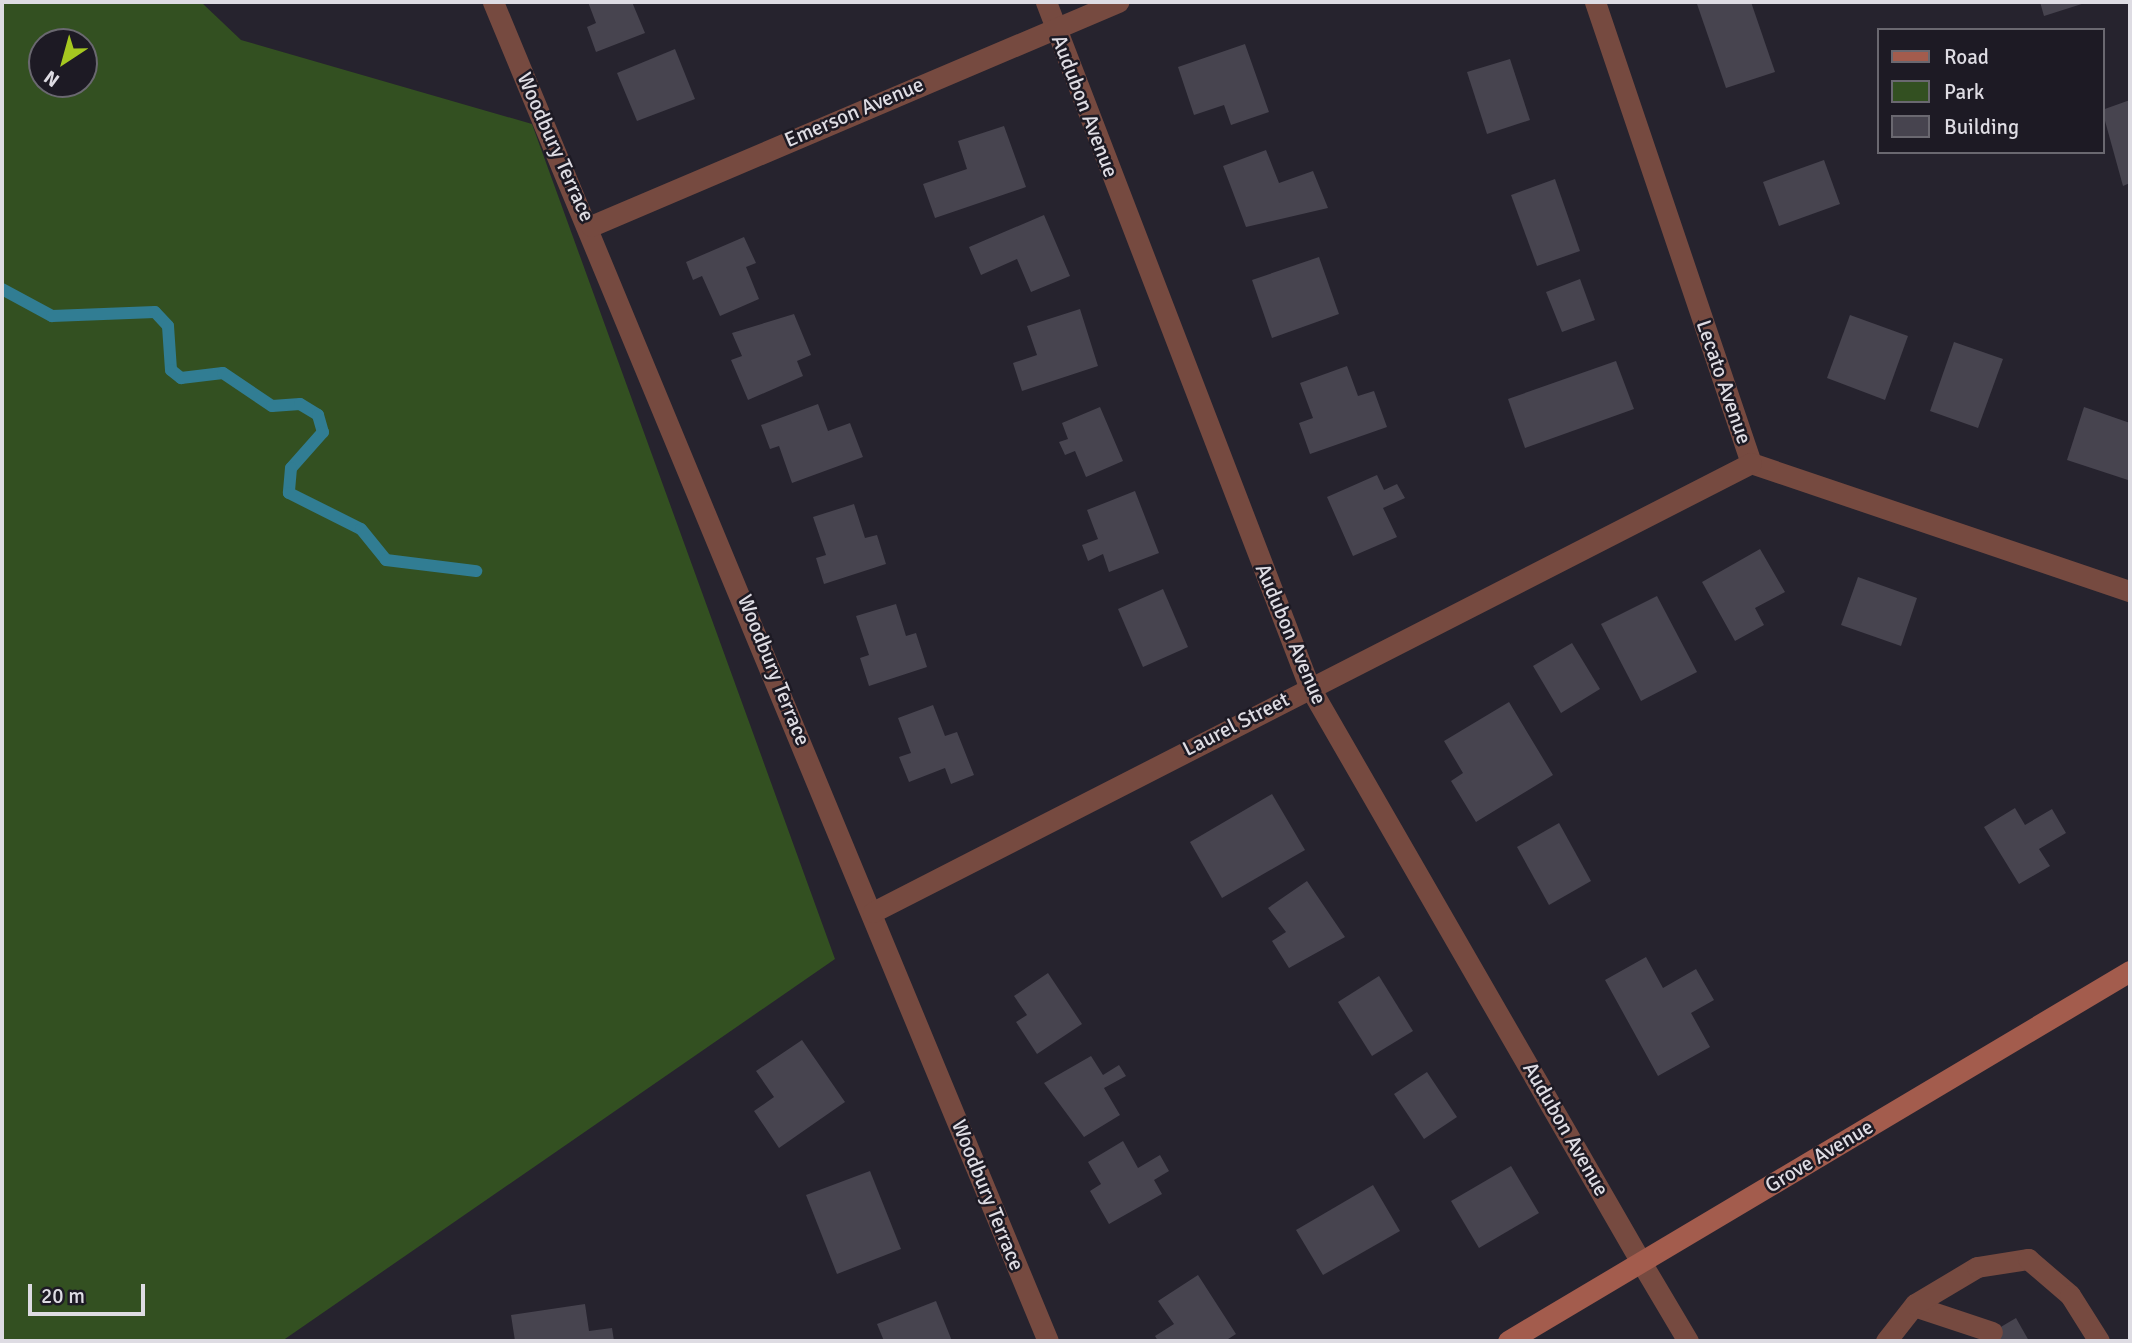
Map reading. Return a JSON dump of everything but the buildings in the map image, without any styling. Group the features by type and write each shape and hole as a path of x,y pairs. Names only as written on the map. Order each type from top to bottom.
{"main road":[{"name":"Grove Avenue","path":"1508,1341 2130,971"}],"street":[{"name":"Woodbury Terrace","path":"493,2 591,226 1048,1341"},
{"name":"Audubon Avenue","path":"1046,2 1309,686 1688,1341"},
{"name":"Emerson Avenue","path":"591,226 1054,26 1118,2"},
{"name":"Lecato Avenue","path":"1595,2 1751,463 2130,591"},
{"name":"Laurel Street","path":"873,912 1309,686 1751,463"},
{"path":"1886,1341 1913,1306 1977,1267 2028,1259 2070,1295 2099,1341"},
{"path":"1913,1306 1992,1332"}],"green space":[{"path":"2,2 201,2 241,40 532,124 835,959 282,1341 2,1341"}],"waterway":[{"path":"2,289 52,316 155,312 168,326 171,370 181,378 223,373 272,406 300,404 318,415 323,432 291,468 289,493 361,529 386,560 476,571"}]}
